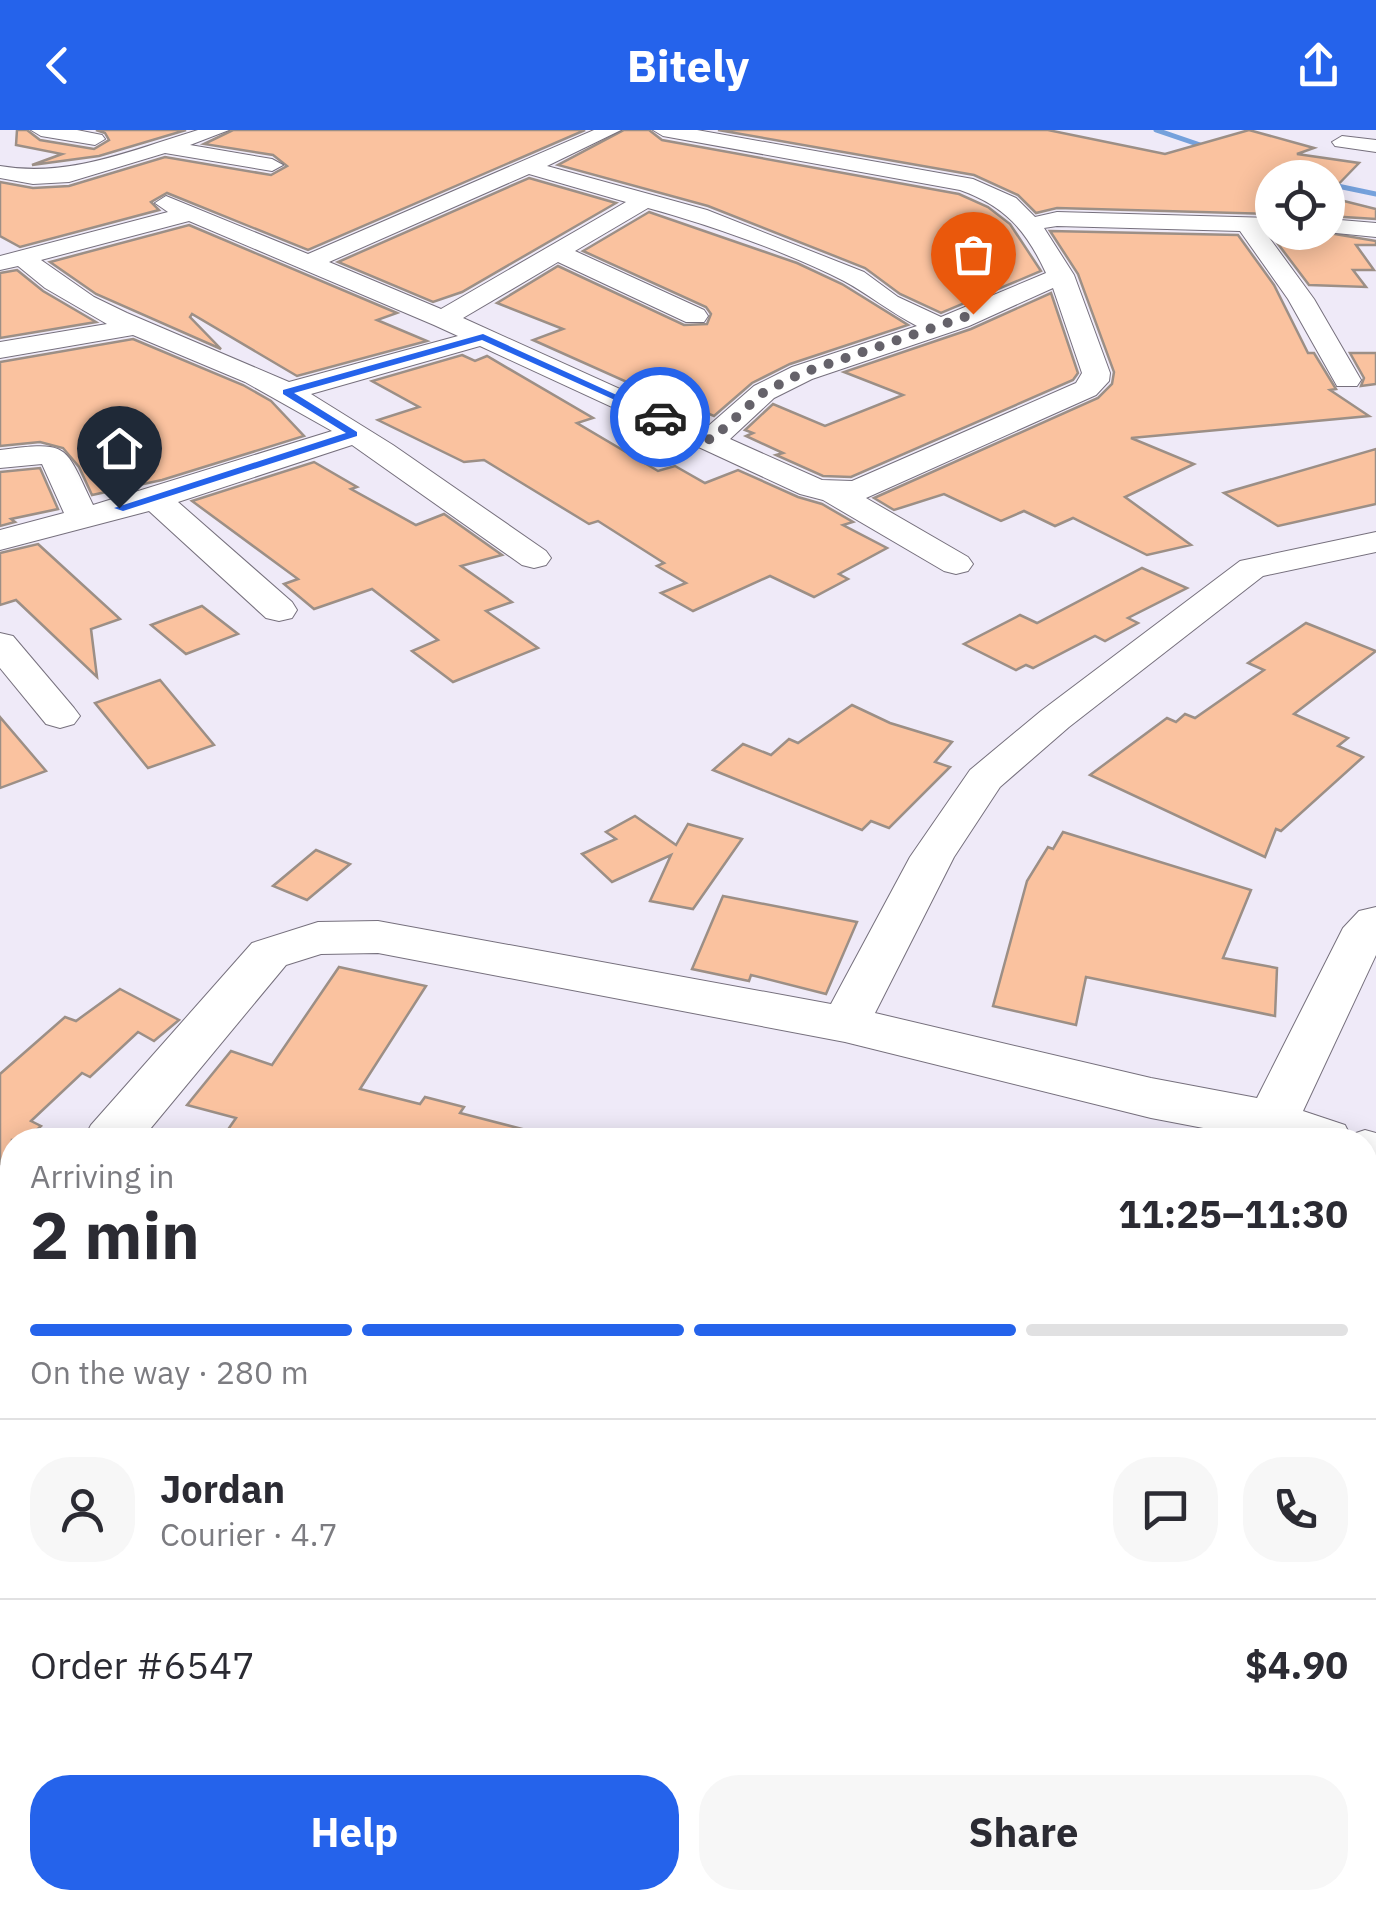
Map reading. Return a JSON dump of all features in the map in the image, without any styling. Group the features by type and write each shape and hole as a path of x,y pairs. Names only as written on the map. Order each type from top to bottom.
{"street":[{"path":"41,130 95,138"},
{"path":"0,172 33,178 69,176 219,130"},
{"path":"310,261 610,130"},
{"path":"663,130 965,184 1018,211 1062,275 1096,373 1095,381 1086,389 859,490 834,493"},
{"path":"784,152 814,138"},
{"path":"1342,142 1376,146"},
{"path":"163,148 272,165"},
{"path":"528,167 699,216 854,276 890,302 938,326"},
{"path":"443,319 645,200"},
{"path":"166,202 443,319 810,487 834,493 956,564"},
{"path":"13,261 192,213"},
{"path":"1028,225 1057,220 1255,225"},
{"path":"1345,227 1376,230"},
{"path":"1272,250 1317,320 1346,380"},
{"path":"557,252 695,316"},
{"path":"13,261 134,327 287,392 534,558"},
{"path":"711,440 764,392 833,362 1032,292 1062,275"},
{"path":"0,350 134,327"},
{"path":"287,392 483,337"},
{"path":"0,540 155,499 354,434"},
{"path":"0,458 48,453 56,460 83,518"},
{"path":"155,499 279,610"},
{"path":"845,1024 932,857 985,779 1056,719 1252,568 1376,542"},
{"path":"0,644 60,716"},
{"path":"1272,1122 1360,940 1376,922"},
{"path":"120,1128 268,954 318,938 378,937 845,1024 1145,1119 1272,1122 1290,1128"}],"building":[{"path":"17,130 27,130 40,140 94,149 109,140 105,133 96,130 186,130 99,156 32,165 62,154 16,145"},
{"path":"233,130 585,130 308,250 167,193 151,202 159,210 20,247 0,236 0,182 33,188 69,186 165,157 271,175 287,166 273,155 204,144"},
{"path":"624,130 649,130 662,140 959,194 988,207 1010,224 1041,271 941,313 900,294 865,268 708,206 558,165"},
{"path":"718,130 1048,130 1165,154 1249,130 1314,148 1297,154 1338,160 1255,160 1255,214 1057,208 1036,213 1018,195 974,175"},
{"path":"1345,161 1359,163 1345,177"},
{"path":"529,178 616,203 462,292 433,302 338,262"},
{"path":"1345,201 1376,209 1376,219 1345,217"},
{"path":"649,212 797,263 842,284 908,325 790,364 752,383 714,416 658,396 533,340 563,329 497,303 558,266 684,325 707,324 711,314 706,307 583,251"},
{"path":"189,225 397,313 377,320 427,341 297,376 192,314 190,317 221,349 96,294 50,262"},
{"path":"1050,231 1238,235 1274,285 1308,353 1314,353 1336,389 1330,390 1369,416 1131,438 1194,464 1125,497 1191,545 1147,555 1073,518 1055,526 1024,511 1001,521 944,494 894,510 874,498 1098,398 1112,384 1114,372 1078,274"},
{"path":"1345,236 1376,241 1376,245 1356,245 1374,270 1353,270 1366,287 1309,285 1283,250 1345,250"},
{"path":"17,270 43,291 96,322 0,338 0,273"},
{"path":"1051,293 1078,373 1073,380 851,477 823,476 776,455 783,453 746,436 753,433 745,430 773,404 825,426 903,395 844,372 971,329"},
{"path":"133,339 243,385 271,401 304,436 162,480 92,495 79,467 63,448 40,442 0,446 0,362"},
{"path":"1350,353 1376,353 1376,384 1361,386 1364,378"},
{"path":"462,355 475,361 487,356 593,418 577,423 658,471 675,466 705,483 738,470 822,504 853,522 843,525 887,548 839,574 848,579 814,597 770,576 693,611 661,593 686,583 657,566 664,563 598,521 589,524 484,460 464,462 378,420 419,407 372,381"},
{"path":"1376,449 1376,504 1278,526 1224,493"},
{"path":"314,462 357,487 351,489 416,525 444,514 502,555 461,566 512,602 486,611 538,648 453,682 412,651 438,640 372,589 314,609 284,584 298,579 192,501"},
{"path":"40,468 58,509 11,519 15,522 0,526 0,472"},
{"path":"38,544 120,619 91,629 97,677 16,600 0,605 0,553"},
{"path":"1142,568 1187,588 1128,618 1138,623 1105,641 1095,636 1033,668 1026,665 1016,670 964,644 1020,615 1037,623"},
{"path":"202,606 238,634 186,654 151,625"},
{"path":"1306,623 1376,651 1294,714 1348,738 1338,746 1363,757 1281,831 1276,829 1265,857 1090,775 1167,718 1176,722 1185,714 1195,718 1264,670 1248,663"},
{"path":"160,680 214,745 148,768 95,703"},
{"path":"852,705 890,723 952,742 935,762 950,767 889,828 871,821 862,830 713,770 743,744 771,755 789,739 798,743"},
{"path":"0,717 46,771 0,788"},
{"path":"635,816 676,845 688,824 742,839 693,909 650,901 671,855 612,882 582,854 616,839 606,832"},
{"path":"1063,832 1251,890 1223,958 1277,968 1275,1016 1086,977 1076,1025 993,1006 1027,881 1048,847 1053,849"},
{"path":"316,850 350,864 307,900 273,886"},
{"path":"723,896 857,922 826,994 751,975 749,981 692,969"},
{"path":"339,967 426,986 360,1089 420,1104 425,1097 464,1107 460,1113 518,1128 229,1128 236,1118 187,1105 231,1051 272,1065"},
{"path":"120,989 179,1020 154,1041 138,1032 90,1077 82,1073 31,1121 39,1128 0,1128 0,1074 65,1017 76,1021"}],"waterway":[{"path":"1156,130 1209,148"},
{"path":"1345,188 1376,194"}],"way so far":[{"path":"660,417 711,440 764,392 802,373 973,314"}],"route":[{"path":"119,508 354,434 287,392 483,337 660,417"}]}
